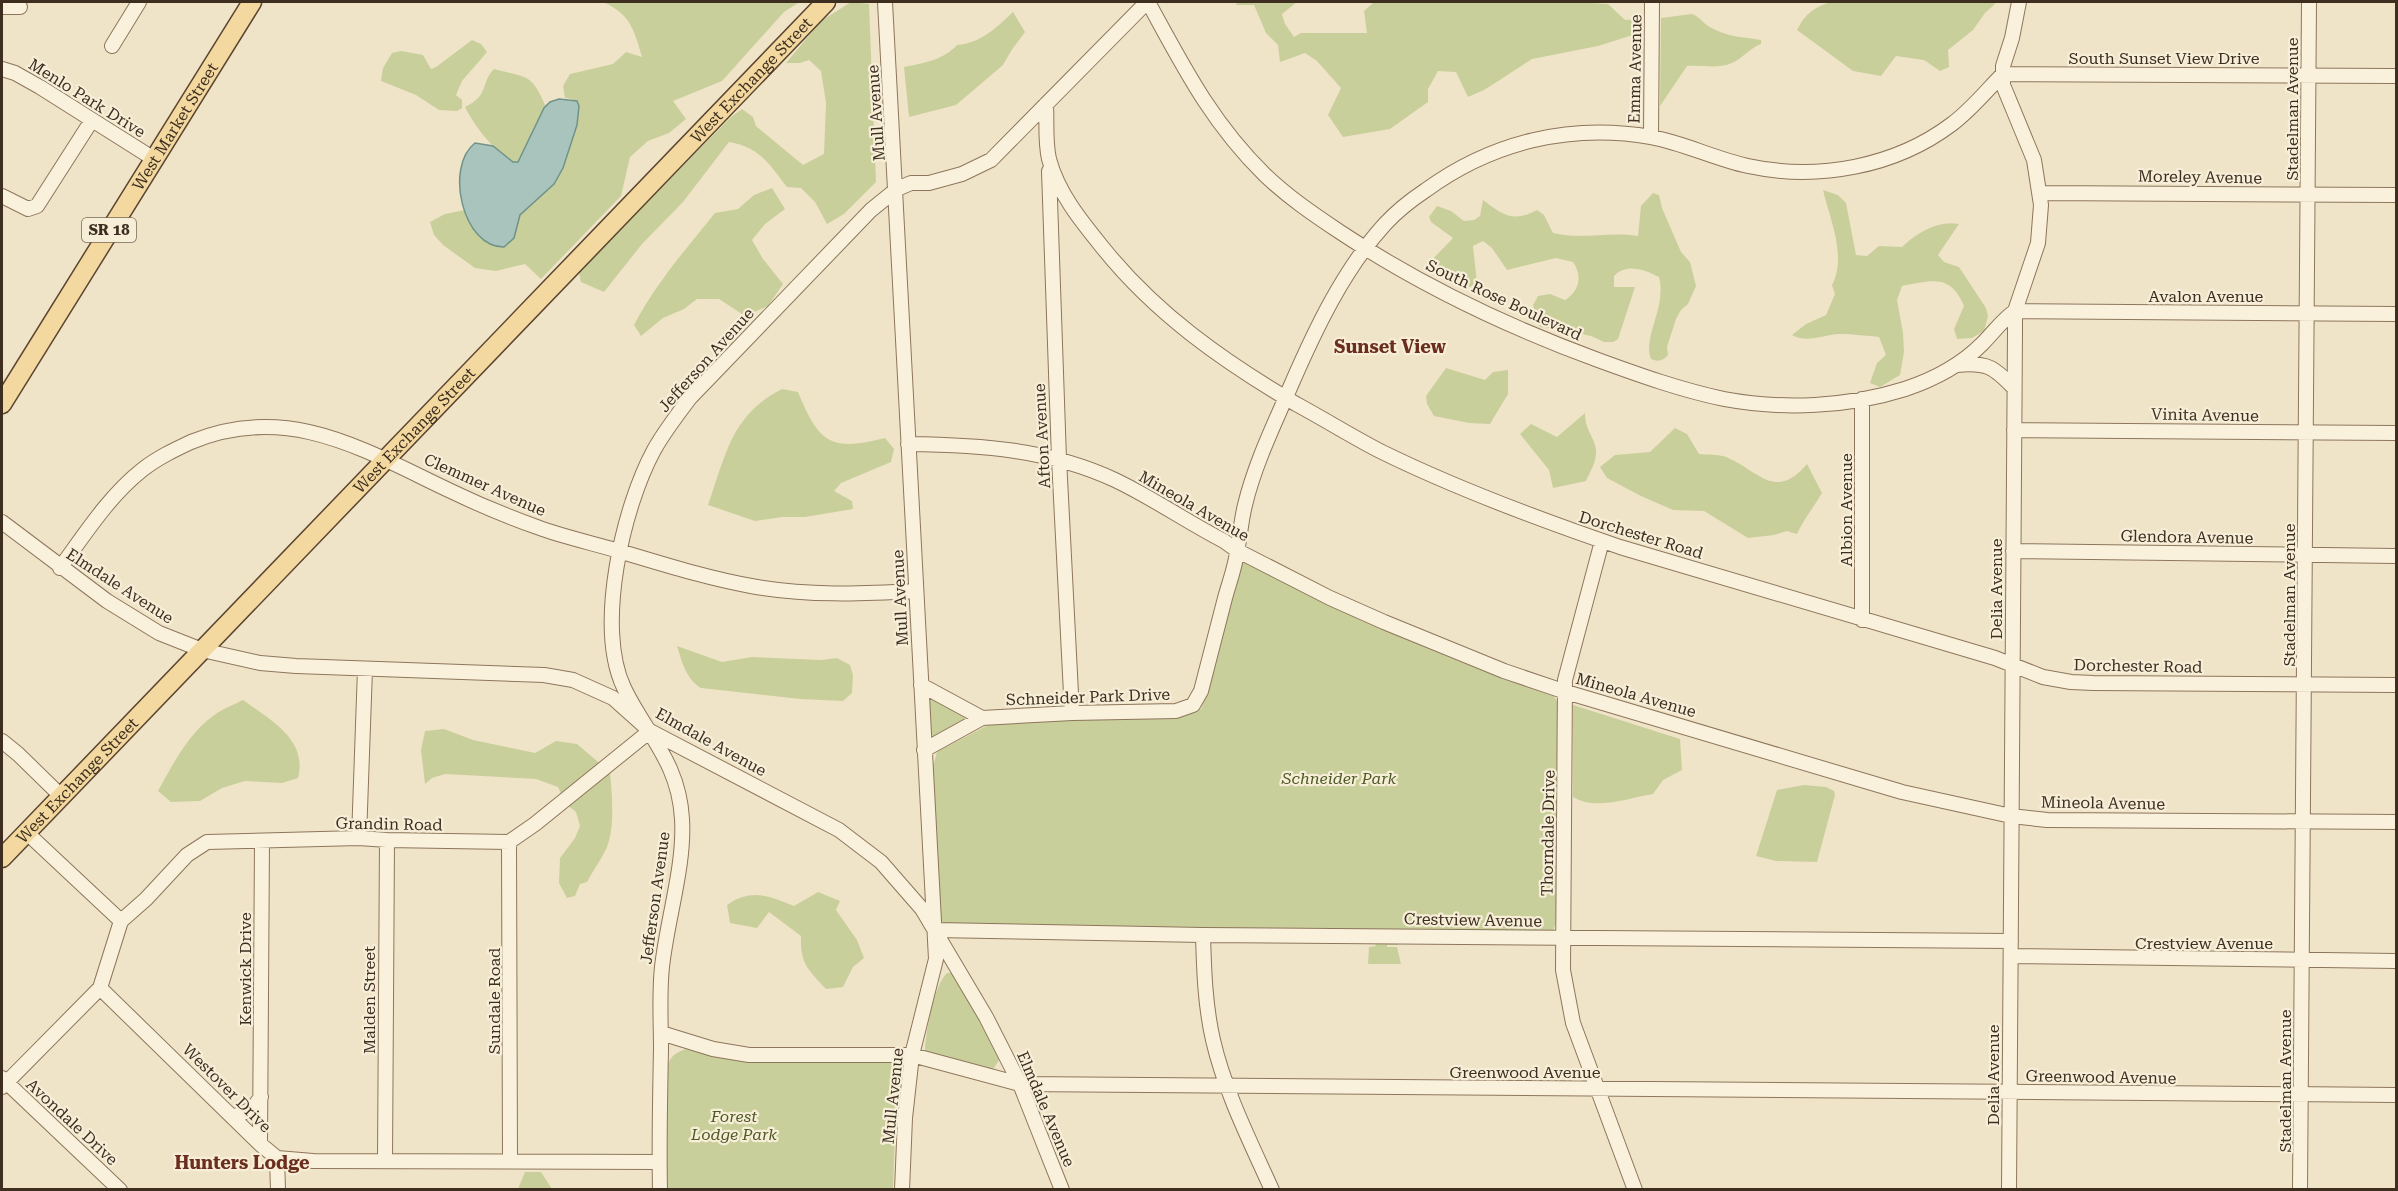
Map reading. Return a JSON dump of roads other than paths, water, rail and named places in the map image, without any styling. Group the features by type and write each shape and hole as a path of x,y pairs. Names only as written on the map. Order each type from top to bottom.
{"main road":[{"name":"West Market Street","path":"2,404 252,2"},
{"name":"West Exchange Street","path":"2,858 60,795 826,2"}],"street":[{"path":"112,46 139,2"},
{"name":"Mull Avenue","path":"885,2 897,189 908,444 936,959 912,1054 905,1118 902,1190"},
{"name":"Jefferson Avenue","path":"660,1190 661,969 681,846 682,817 675,780 665,755 623,687 612,636 612,613 621,551 628,516 643,473 653,452 676,416 725,361 861,220 897,189 911,183 941,180 985,164 1012,140 1147,2"},
{"name":"South Rose Boulevard","path":"1147,2 1186,74 1212,115 1272,182 1304,208 1365,249 1448,294 1563,347 1670,385 1723,399 1767,404 1818,404 1862,399 1927,381 1957,365 1977,349 2005,318 2015,311"},
{"name":"Emma Avenue","path":"1651,137 1652,2"},
{"name":"Delia Avenue","path":"2009,1190 2015,311 2038,243 2041,205 2034,160 2003,86 2003,74 2018,15 2019,2"},
{"name":"Stadelman Avenue","path":"2300,1190 2309,2"},
{"path":"2,7 20,7"},
{"name":"Menlo Park Drive","path":"2,69 15,73 154,159"},
{"path":"1238,551 1245,504 1267,441 1334,299 1365,249 1386,223 1413,199 1458,168 1491,152 1527,140 1573,133 1610,132 1651,137 1726,160 1772,171 1812,172 1848,168 1899,154 1934,136 1961,116 2003,74"},
{"name":"South Sunset View Drive","path":"2003,74 2397,76"},
{"name":"Dorchester Road","path":"1046,104 1048,157 1062,192 1082,222 1135,285 1202,344 1238,369 1356,438 1428,473 1506,506 1602,541 2013,664 2043,676 2071,682 2397,685"},
{"path":"2,196 28,209 37,206 92,120"},
{"name":"Afton Avenue","path":"1048,157 1059,459 1072,713"},
{"name":"Moreley Avenue","path":"2040,193 2397,195"},
{"name":"Avalon Avenue","path":"2015,311 2397,314"},
{"name":"South Rose Boulevard","path":"1957,365 1981,364 1992,367 2014,388"},
{"name":"Albion Avenue","path":"1862,399 1862,620"},
{"name":"Clemmer Avenue","path":"60,568 107,505 136,476 160,458 204,437 239,428 278,427 330,436 386,459 494,511 563,536 692,573 781,591 855,594 916,591"},
{"name":"Vinita Avenue","path":"2014,430 2397,433"},
{"name":"Mineola Avenue","path":"908,444 994,447 1077,464 1130,488 1238,551 1330,598 1504,671 1566,692 1902,792 2011,816 2080,820 2397,822"},
{"name":"Elmdale Avenue","path":"2,522 60,568 107,601 159,633 202,650 260,663 559,677 588,686 613,698 650,731 810,814 854,840 881,862 913,896 935,930 986,1017 1020,1084 1062,1190"},
{"name":"Thorndale Drive","path":"1602,541 1565,680 1563,972 1569,1008 1635,1190"},
{"name":"Glendora Avenue","path":"2013,550 2397,556"},
{"name":"Schneider Park Drive","path":"924,750 982,718 1176,711 1190,708 1201,691 1238,551"},
{"path":"359,838 365,669"},
{"path":"921,685 982,718"},
{"path":"509,842 535,824 650,731"},
{"path":"2,741 60,795"},
{"path":"3,1083 100,988 121,921 27,833"},
{"name":"Grandin Road","path":"121,921 200,845 214,840 359,838 509,842"},
{"name":"Malden Street","path":"385,1160 387,840"},
{"name":"Kenwick Drive","path":"260,1144 262,841"},
{"name":"Sundale Road","path":"509,842 510,1160"},
{"name":"Crestview Avenue","path":"935,930 1203,935 2011,941"},
{"path":"1203,935 1207,1005 1214,1041 1228,1086 1272,1190"},
{"name":"Crestview Avenue","path":"2011,956 2397,961"},
{"name":"Westover Drive","path":"100,988 277,1158"},
{"name":"Greenwood Avenue","path":"661,1033 713,1049 749,1055 912,1054 1020,1084 2397,1095"},
{"name":"Avondale Drive","path":"3,1083 120,1190"},
{"path":"233,1117 252,1109 261,1097"},
{"path":"278,1190 277,1158 313,1161 659,1162"}],"water":[{"path":"559,99 577,101 579,106 577,125 563,168 554,184 520,215 514,238 504,247 490,244 478,235 462,204 461,170 466,154 475,143 493,146 513,162 518,162 544,108 550,102"}],"district":[{"name":"Sunset View","path":"1390,346"},
{"name":"Hunters Lodge","path":"242,1162"}],"park label":[{"name":"Schneider Park","path":"1339,778"},
{"name":"Forest Lodge Park","path":"734,1125"}]}
